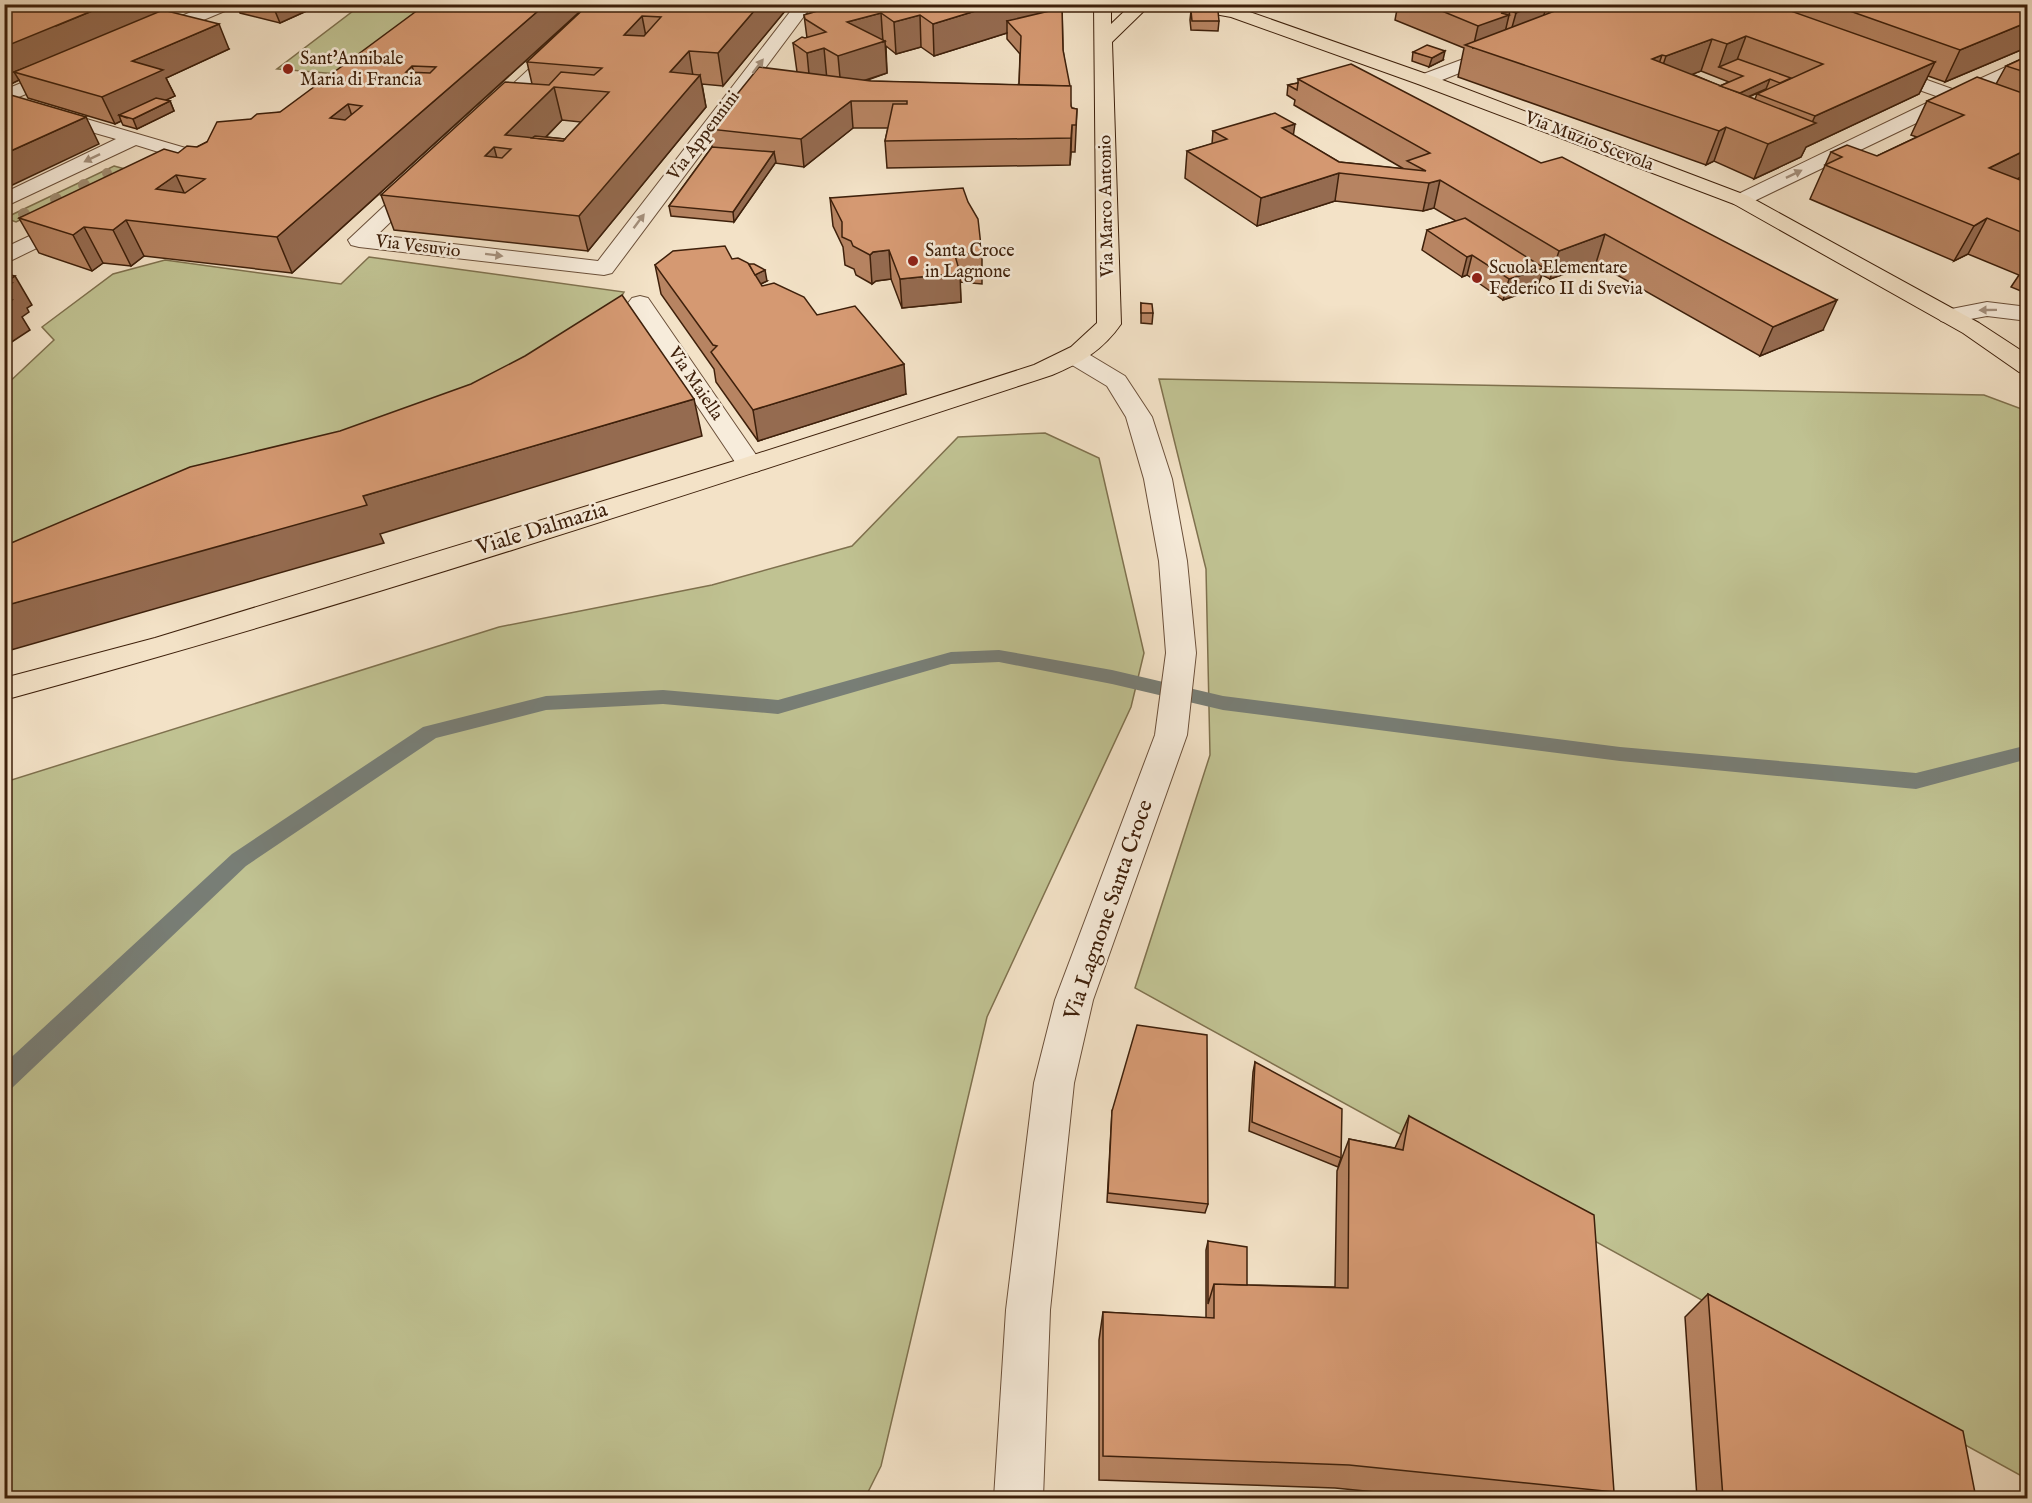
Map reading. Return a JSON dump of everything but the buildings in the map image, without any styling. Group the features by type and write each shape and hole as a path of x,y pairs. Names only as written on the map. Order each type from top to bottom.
{"main road":[{"name":"Via Marco Antonio","path":"1076,357 1096,341 1109,324 1101,4"},
{"path":"1109,4 1145,6"},
{"name":"Via Muzio Scevola","path":"1188,4 1235,13 1425,80 1741,200 1971,328 2028,367"},
{"path":"1103,41 1145,6"},
{"name":"Via Muzio Scevola","path":"1971,328 2028,351"},
{"name":"Viale Dalmazia","path":"4,689 160,647 750,465 1076,357"}],"street":[{"path":"137,41 226,4"},
{"path":"480,126 609,4"},
{"name":"Via Appennini","path":"604,268 805,4"},
{"path":"1425,80 1521,42"},
{"path":"1741,200 2028,62"},
{"path":"4,97 82,64"},
{"path":"1868,65 2028,123"},
{"path":"4,102 199,158 158,178"},
{"path":"4,201 134,138"},
{"name":"Via Vesuvio","path":"437,167 359,240 604,268"},
{"path":"4,257 86,215"},
{"name":"Via Maiella","path":"640,303 750,465"},
{"path":"1949,316 1987,309 2028,314"},
{"name":"Via Lagnone Santa Croce","path":"1018,1498 1028,1310 1054,1083 1074,1000 1171,735 1181,653 1173,561 1158,479 1139,417 1116,381 1076,357"}],"green space":[{"path":"361,5 447,5 362,76 277,69"},
{"path":"114,166 125,169 16,222 5,218"},
{"path":"369,257 624,292 616,306 632,328 5,590 5,386 54,340 42,327 113,274 165,260 341,284"},
{"path":"1159,379 1984,395 2027,411 2027,1479 1135,988 1210,755 1206,569"},
{"path":"1045,433 1099,458 1144,653 1131,707 987,1017 881,1466 865,1498 5,1498 5,782 499,627 712,585 852,546 958,437"}],"waterway":[{"path":"4,1080 239,860 430,732 546,703 663,697 778,707 951,658 999,656 1112,677 1223,703 1620,754 1916,781 2028,752"}],"place":[{"name":"Sant'Annibale Maria di Francia","path":"288,69"},
{"name":"Santa Croce in Lagnone","path":"913,261"},
{"name":"Scuola Elementare Federico II di Svevia","path":"1477,278"}]}
